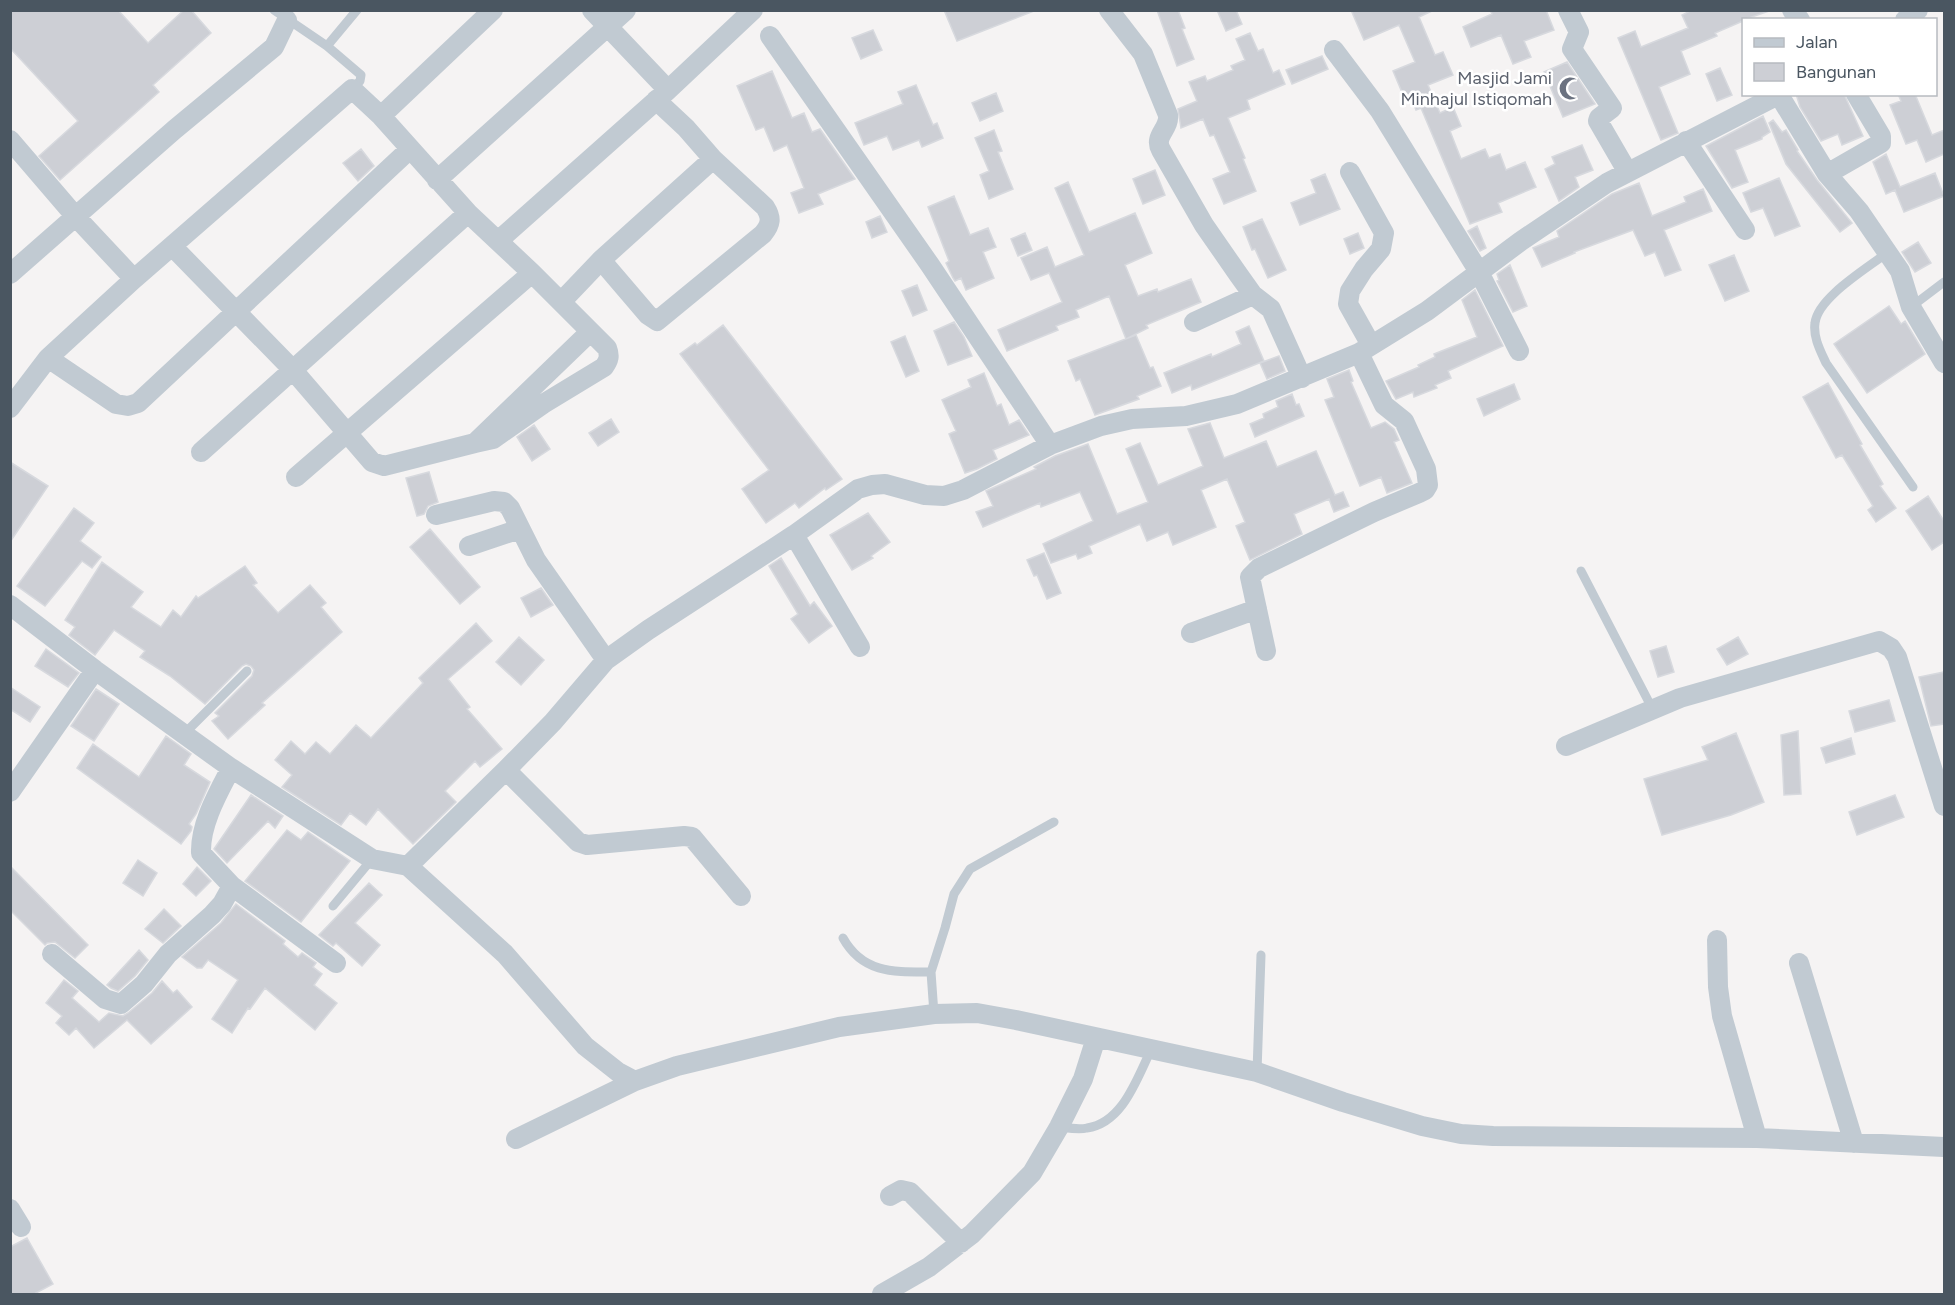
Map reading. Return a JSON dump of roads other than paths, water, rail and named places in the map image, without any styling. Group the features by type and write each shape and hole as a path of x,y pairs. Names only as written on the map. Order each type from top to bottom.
{"street":[{"path":"381,116 493,10"},
{"path":"592,10 713,159 765,207 771,222 763,234 657,321 648,315 601,260"},
{"path":"437,180 626,10"},
{"path":"498,241 662,95 753,10"},
{"path":"1109,10 1143,54 1168,115 1169,120 1158,139 1158,144 1204,225 1253,295 1271,309 1302,378"},
{"path":"1568,10 1578,30 1572,49 1612,108 1598,121 1627,171"},
{"path":"10,274 174,130 274,47 280,15"},
{"path":"770,36 930,265 1050,445"},
{"path":"1334,50 1380,111 1479,272 1519,351"},
{"path":"10,408 48,358 134,279 352,89 381,116 468,213 607,348 608,362 604,367 543,404 493,439 384,466 372,462 292,369 172,246"},
{"path":"408,866 553,722 606,660 858,489 885,484 925,495 944,496 963,490 1050,445 1114,423 1132,419 1186,416 1237,404 1302,378 1365,350 1427,311 1479,272 1627,171 1777,96"},
{"path":"1780,96 1827,174 1859,211 1903,276 1911,307 1944,363"},
{"path":"1827,174 1881,143 1881,136 1857,96"},
{"path":"10,140 76,217 134,279"},
{"path":"1686,141 1745,230"},
{"path":"48,358 116,404 128,406 138,403 410,149"},
{"path":"561,302 601,260 713,159"},
{"path":"1266,651 1250,577 1255,570 1329,533 1419,493 1428,484 1426,469 1404,421 1383,405 1348,304 1350,291 1364,269 1381,249 1384,233 1350,172"},
{"path":"201,452 468,213"},
{"path":"296,477 532,273"},
{"path":"1194,322 1253,295"},
{"path":"475,443 590,332"},
{"path":"436,515 500,501 510,508 536,560 606,660"},
{"path":"469,546 520,529"},
{"path":"794,534 860,647"},
{"path":"10,605 95,670 231,768 372,859 408,866 505,954 585,1046 618,1072 635,1081"},
{"path":"1191,633 1257,609"},
{"path":"1566,746 1680,698 1879,641 1891,648 1897,657 1944,806"},
{"path":"10,792 95,670"},
{"path":"231,768 214,801 201,853 232,886 336,963"},
{"path":"506,770 578,842 586,845 692,837 741,896"},
{"path":"52,954 105,999 121,1004 144,984 164,957 212,915 222,904 232,886"},
{"path":"1717,940 1718,987 1722,1016 1756,1138"},
{"path":"1799,963 1854,1143"},
{"path":"516,1138 635,1081 678,1066 839,1027 934,1014 977,1013 1257,1072 1395,1119 1461,1134 1756,1138 1944,1148"},
{"path":"884,1294 929,1267 961,1243 1032,1173 1083,1079 1096,1038"},
{"path":"890,1196 901,1190 910,1192 961,1243"},
{"path":"10,1209 21,1227"}],"lane":[{"path":"327,46 357,10"},
{"path":"280,15 327,46 361,75 360,81 352,89"},
{"path":"1888,252 1840,288 1822,306 1815,321 1814,330 1817,344 1826,363 1913,487"},
{"path":"1911,307 1944,282"},
{"path":"1581,571 1653,710"},
{"path":"185,733 247,671"},
{"path":"934,1014 931,972 954,894 970,869 1054,822"},
{"path":"333,906 372,859"},
{"path":"843,938 855,956 879,968 893,972 931,972"},
{"path":"1257,1072 1261,955"},
{"path":"1059,1127 1087,1129 1106,1121 1124,1104 1151,1050"}],"place":[{"name":"Masjid Jami Minhajul Istiqomah","path":"1570,88"}]}
